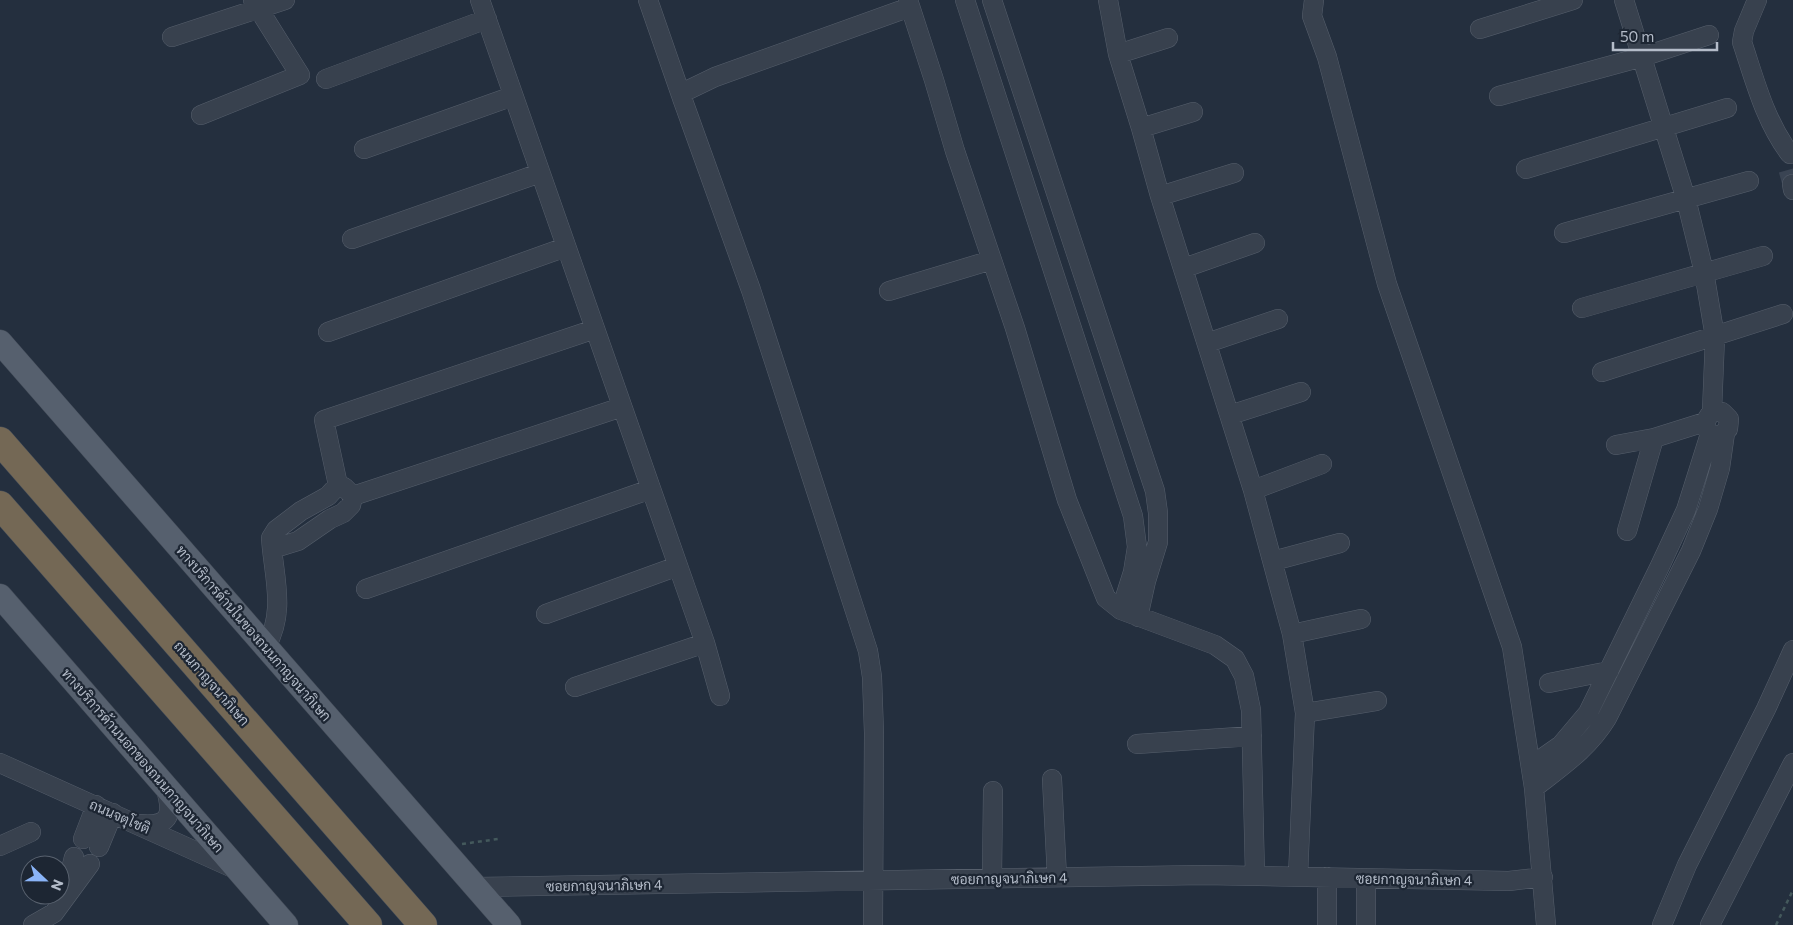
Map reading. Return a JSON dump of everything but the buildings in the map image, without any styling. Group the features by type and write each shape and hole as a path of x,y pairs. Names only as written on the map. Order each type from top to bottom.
{"highway":[{"name":"ถนนกาญจนาภิเษก","path":"0,441 423,925"},
{"path":"0,505 368,925"}],"main road":[{"name":"ทางบริการด้านในของถนนกาญจนาภิเษก","path":"0,342 509,925"},
{"name":"ทางบริการด้านนอกของถนนกาญจนาภิเษก","path":"0,596 286,925"}],"street":[{"path":"172,37 256,4 285,0"},
{"path":"480,0 705,643 720,696"},
{"path":"648,0 751,290 868,651 872,677 874,733 873,925"},
{"path":"965,0 1133,516 1137,547 1129,614"},
{"path":"992,0 1155,491 1158,513 1158,542 1146,581 1129,614"},
{"path":"1108,0 1118,54 1160,196 1253,490 1292,634 1305,713 1298,876"},
{"path":"1314,0 1312,16 1327,58 1386,284 1512,647 1534,788 1546,925"},
{"path":"1480,29 1572,0"},
{"path":"1534,788 1572,759 1597,734 1607,718 1691,551 1708,509 1720,468 1713,425 1714,337 1704,272 1686,199 1624,0"},
{"path":"1757,0 1744,31 1742,42 1768,120 1778,137 1791,171"},
{"path":"682,98 686,91 715,77 910,2 955,151 1041,409 1068,500 1106,598 1129,614 1215,645 1235,659 1244,676 1251,710 1255,875"},
{"path":"201,115 300,75 256,4"},
{"path":"326,79 487,19"},
{"path":"1499,96 1642,57 1709,35"},
{"path":"1118,54 1168,38"},
{"path":"364,149 513,96"},
{"path":"1526,169 1663,126 1728,108"},
{"path":"1141,128 1193,112"},
{"path":"352,239 540,173"},
{"path":"1160,196 1234,173"},
{"path":"1564,233 1749,181"},
{"path":"1184,268 1255,244"},
{"path":"328,332 566,247"},
{"path":"1582,308 1763,256"},
{"path":"889,291 992,260"},
{"path":"1602,372 1783,314"},
{"path":"1208,343 1278,319"},
{"path":"266,647 273,635 278,605 272,550 298,541 330,519 343,513 351,505 324,420 595,329"},
{"path":"1230,415 1301,392"},
{"path":"345,490 622,407"},
{"path":"1531,766 1561,745 1588,713 1686,510 1713,425"},
{"path":"1616,445 1713,425"},
{"path":"1627,531 1654,438"},
{"path":"1253,490 1322,464"},
{"path":"366,589 651,489"},
{"path":"1273,561 1340,543"},
{"path":"546,614 678,566"},
{"path":"1292,634 1361,619"},
{"path":"576,687 705,643"},
{"path":"1662,925 1687,865 1766,709 1793,650"},
{"path":"1549,683 1609,671"},
{"path":"1305,713 1377,701"},
{"path":"1137,744 1252,736"},
{"name":"ถนนจตุโชติ","path":"0,763 238,870"},
{"path":"1710,925 1793,764"},
{"path":"1052,779 1057,877"},
{"path":"138,824 155,825 165,820 169,813 170,802 165,785"},
{"path":"992,878 993,791"},
{"path":"96,805 91,843 113,813"},
{"path":"0,846 31,832"},
{"path":"32,925 54,913 63,901 82,861"},
{"name":"ซอยกาญจนาภิเษก 4","path":"475,887 1255,875 1509,881 1543,878"},
{"path":"1326,925 1327,877"},
{"path":"1366,878 1366,925"}],"path":[{"path":"441,847 498,839"},
{"path":"1776,925 1793,890"}],"tunnel":[{"path":"1788,170 1792,184"}]}
